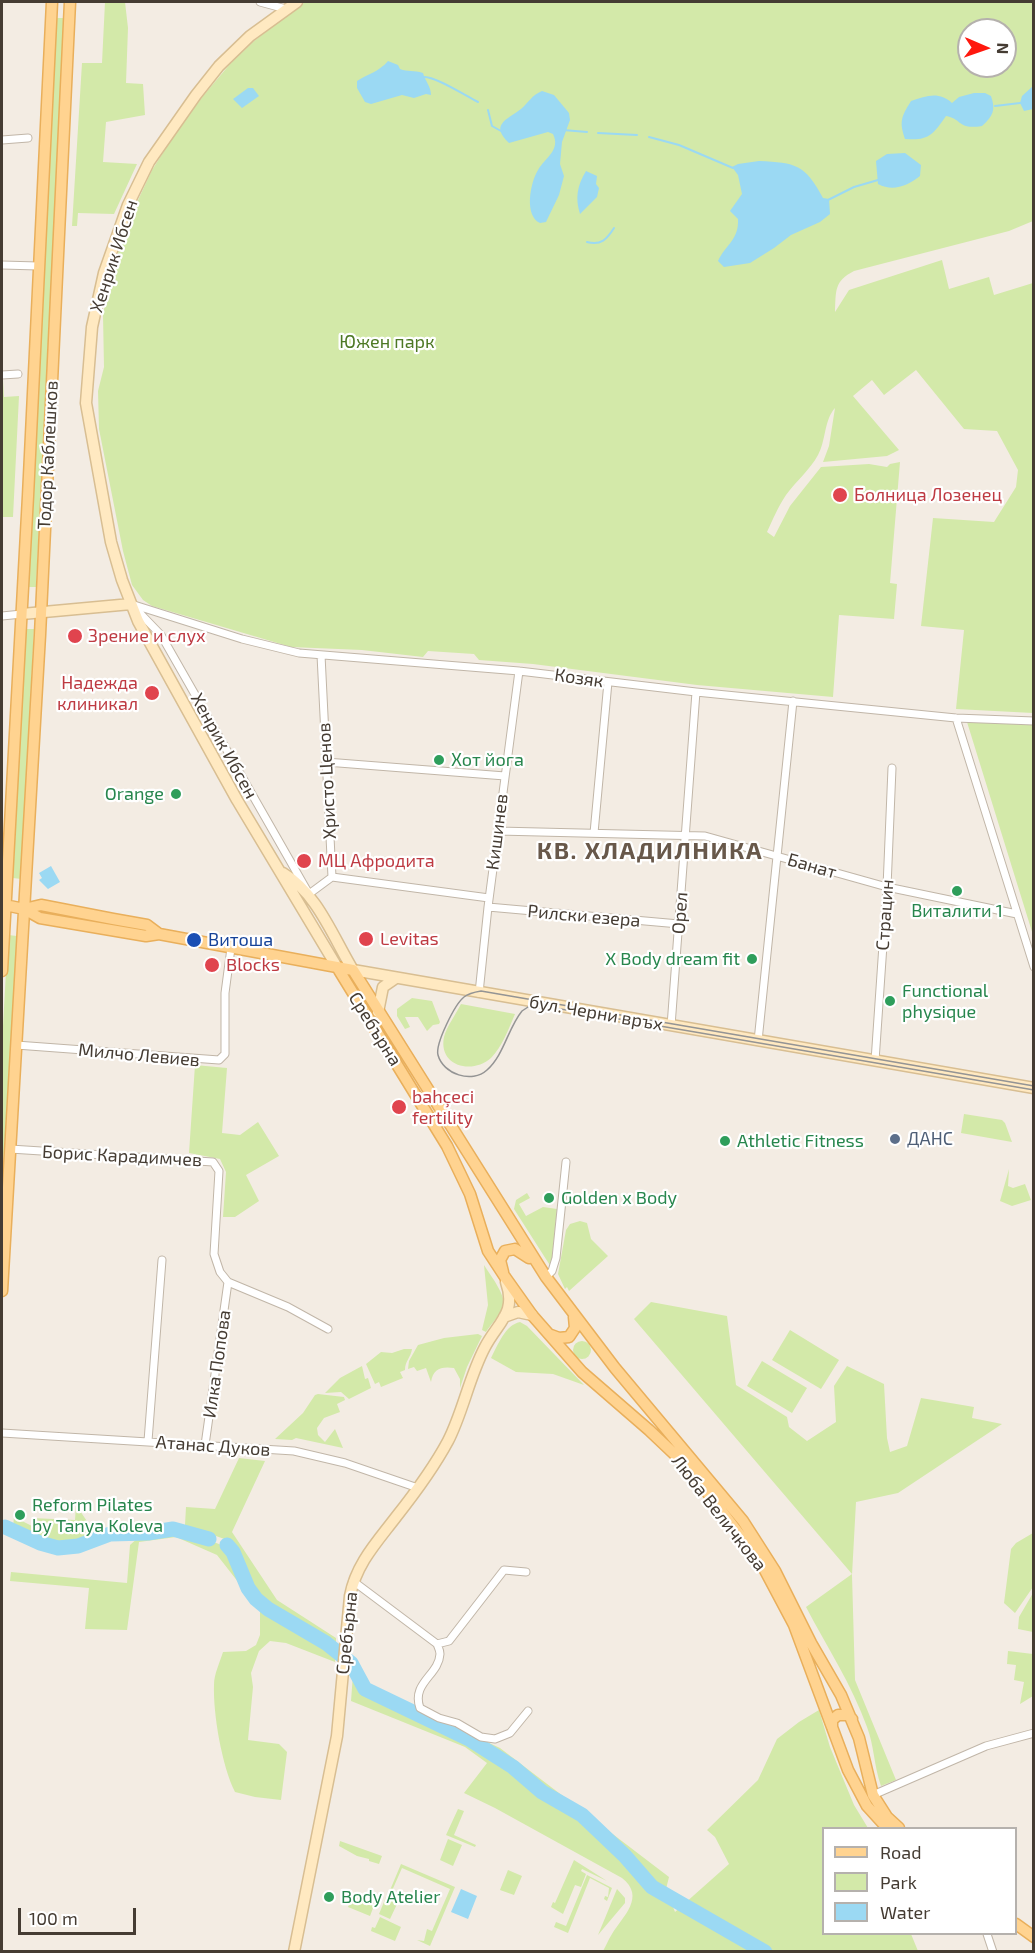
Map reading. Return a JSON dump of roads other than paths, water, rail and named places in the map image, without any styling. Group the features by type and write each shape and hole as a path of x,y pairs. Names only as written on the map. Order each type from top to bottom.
{"main road":[{"name":"Тодор Каблешков","path":"2,971 3,905 22,614 52,2"},
{"name":"Тодор Каблешков","path":"2,1291 41,613 70,2"},
{"name":"Хенрик Ибсен","path":"297,2 244,41 219,66 149,162 128,205 104,273 92,327 86,403 111,542 122,580 138,621 237,800 337,967"},
{"path":"22,614 131,604"},
{"name":"Хенрик Ибсен","path":"280,871 309,894 353,970"},
{"name":"бул. Черни връх","path":"3,905 24,909 40,918 146,936 159,934 479,993 1034,1088"},
{"name":"Сребърна","path":"294,1952 336,1743 353,1581 361,1564 418,1488 448,1440 485,1346 504,1317 511,1298 505,1277 488,1251 470,1194 447,1146 337,967"},
{"name":"Сребърна","path":"353,970 534,1261 574,1317"},
{"path":"378,1012 383,987 396,978"},
{"path":"505,1277 500,1260 509,1249 521,1251 534,1261"},
{"name":"Люба Величкова","path":"505,1277 532,1315 582,1372 687,1466 755,1555 794,1625 848,1770 867,1806 885,1827"},
{"path":"504,1317 518,1312 532,1315"},
{"path":"551,1335 559,1338 569,1337 575,1328 574,1317"},
{"name":"Люба Величкова","path":"574,1317 708,1478 759,1545 785,1588 811,1643 837,1686 859,1738 873,1795"},
{"path":"832,1727 832,1720 838,1715 848,1715 852,1719"},
{"path":"848,1770 853,1775 858,1775 862,1773 864,1765"},
{"path":"873,1795 887,1817 898,1827"},
{"path":"1017,1916 1034,1928"},
{"path":"1017,1925 1034,1937"}],"street":[{"path":"260,2 286,9"},
{"path":"2,140 28,138"},
{"path":"2,265 38,266"},
{"path":"2,375 18,374"},
{"name":"Козяк","path":"131,604 242,639 321,655 519,671 696,692 956,717 1034,720"},
{"name":"Хенрик Ибсен","path":"131,604 161,635 309,894"},
{"path":"2,616 22,614"},
{"name":"Христо Ценов","path":"321,655 332,878"},
{"name":"Кишинев","path":"479,993 519,671"},
{"path":"594,833 608,682"},
{"name":"Орел","path":"671,1026 696,692"},
{"path":"758,1041 793,701"},
{"path":"956,717 1034,967"},
{"path":"326,762 505,776"},
{"name":"Страцин","path":"875,1061 887,887 892,768"},
{"name":"Банат","path":"498,831 705,836 887,887 1017,914"},
{"path":"309,894 332,878 489,898"},
{"name":"Рилски езера","path":"488,907 680,924"},
{"name":"Милчо Левиев","path":"16,1045 219,1060 225,1054 225,993 231,948"},
{"name":"Борис Карадимчев","path":"10,1149 213,1162 219,1171 214,1254 216,1266 228,1282"},
{"path":"546,1277 552,1271 556,1258 566,1162"},
{"path":"148,1442 162,1260"},
{"path":"228,1282 288,1307 328,1329"},
{"name":"Илка Попова","path":"205,1445 228,1282"},
{"name":"Атанас Дуков","path":"2,1433 263,1448 306,1454 366,1469 418,1488"},
{"path":"437,1644 449,1641 504,1570 526,1572"},
{"path":"353,1581 437,1644 440,1654 420,1689 417,1699 420,1708 439,1718 457,1723 482,1737 495,1739 510,1733 528,1711"},
{"path":"873,1795 986,1746 1034,1733"},
{"path":"987,1935 993,1952"}],"water":[{"path":"388,61 398,65 400,69 423,73 431,95 426,94 414,98 402,95 371,104 365,102 357,88 357,81 378,70"},
{"path":"1033,86 1033,109 1024,111 1020,103 1022,96"},
{"path":"248,88 253,88 259,96 242,108 233,99"},
{"path":"542,91 554,95 569,113 570,120 562,142 560,164 564,176 559,195 546,222 540,223 535,219 530,207 531,191 538,170 554,149 553,134 548,132 509,143 503,137 500,127"},
{"path":"985,93 991,96 993,109 989,119 982,126 968,127 946,116 925,138 905,139 902,120 911,101 927,96 937,96 952,103 959,97"},
{"path":"905,153 921,165 920,176 900,187 889,188 878,184 876,161 887,154"},
{"path":"759,161 791,165 805,172 823,198 829,199 830,214 820,222 791,235 750,263 724,267 718,261 734,237 738,226 738,219 730,211 742,194 738,175 732,167"},
{"path":"586,171 597,176 596,184 599,188 597,197 580,214 578,192"},
{"path":"51,866 60,882 48,889 39,880 42,878 39,873"},
{"path":"461,1889 477,1896 468,1919 451,1912"}],"waterway":[{"path":"424,77 443,83 478,102"},
{"path":"995,106 1020,103"},
{"path":"488,110 492,126 501,131"},
{"path":"563,130 587,132"},
{"path":"598,133 637,135"},
{"path":"649,137 679,145 733,168"},
{"path":"828,200 854,187 878,180"},
{"path":"587,242 603,241 614,228"},
{"path":"5,1527 40,1543 58,1548 78,1546 110,1534 148,1533 173,1529 209,1539"},
{"path":"227,1545 233,1552 248,1588 256,1599 268,1609 326,1643 351,1663 365,1689 469,1739 513,1767 542,1792 582,1815 625,1856 652,1887 765,1952"}],"tram line":[{"path":"1034,1086 481,991 474,992 460,1001 446,1024 438,1050 441,1062 452,1072 466,1076 481,1074 498,1057 522,1011 528,1007 543,1006 1034,1090"}],"place":[{"name":"Болница Лозенец","path":"840,495"},
{"name":"Зрение и слух","path":"75,636"},
{"name":"Надежда клиникал","path":"152,693"},
{"name":"Хот йога","path":"439,760"},
{"name":"Orange","path":"176,794"},
{"name":"МЦ Афродита","path":"304,861"},
{"name":"Виталити 1","path":"957,891"},
{"name":"Levitas","path":"366,939"},
{"name":"Витоша","path":"194,940"},
{"name":"X Body dream fit","path":"752,959"},
{"name":"Blocks","path":"212,965"},
{"name":"Functional physique","path":"890,1001"},
{"name":"bahçeci fertility","path":"399,1107"},
{"name":"ДАНС","path":"895,1139"},
{"name":"Athletic Fitness","path":"725,1141"},
{"name":"Golden x Body","path":"549,1198"},
{"name":"Reform Pilates by Tanya Koleva","path":"20,1515"},
{"name":"Body Atelier","path":"329,1897"}],"district":[{"name":"КВ. ХЛАДИЛНИКА","path":"650,851"}],"park label":[{"name":"Южен парк","path":"387,342"}]}
